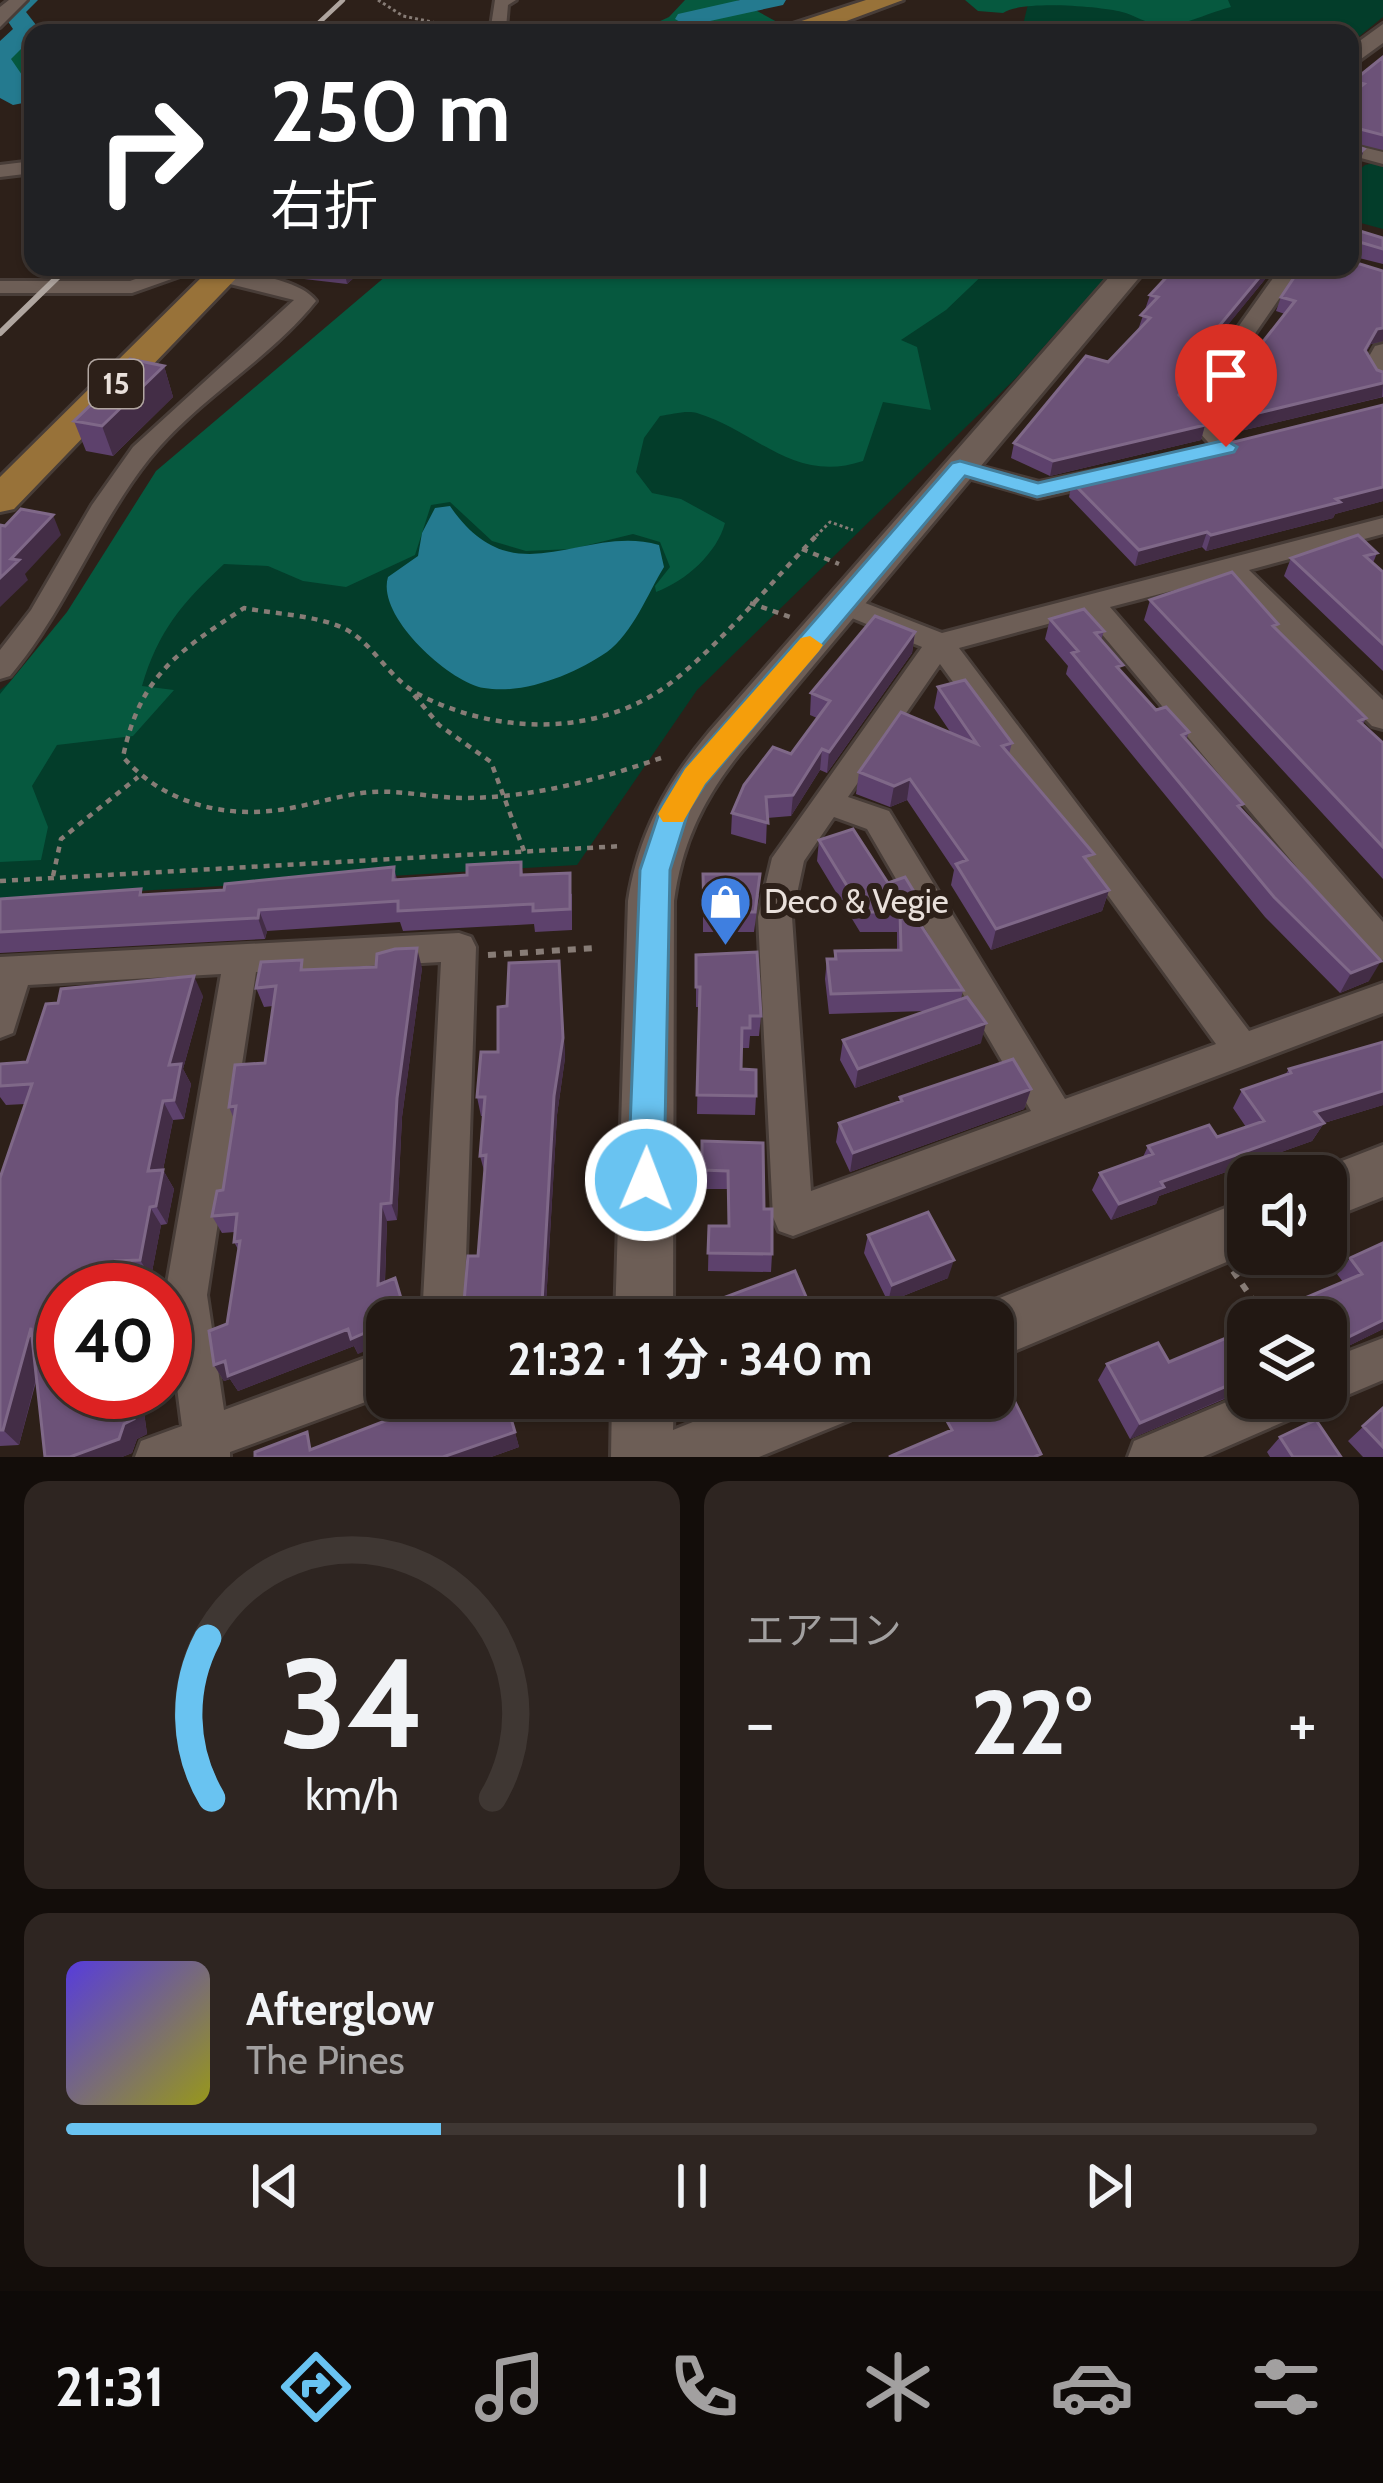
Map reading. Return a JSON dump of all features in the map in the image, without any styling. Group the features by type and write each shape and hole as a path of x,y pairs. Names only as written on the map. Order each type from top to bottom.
{"main road":[{"path":"817,24 891,0"},
{"name":"15","path":"0,500 206,276"}],"street":[{"path":"0,22 3,12 19,0"},
{"path":"1359,52 1383,31"},
{"path":"0,287 132,287 181,276"},
{"path":"0,669 58,595 104,508 142,452 305,301 299,292 238,276"},
{"path":"644,1299 651,901 663,838 695,777 848,586 960,468 1126,276"},
{"path":"1226,447 1191,410 1285,276"},
{"path":"1383,351 1374,368 1383,377"},
{"path":"960,468 1037,490 1138,468"},
{"path":"1383,526 940,643 788,858 775,916 793,1216 1383,998"},
{"path":"1352,535 1383,564"},
{"path":"1230,567 1383,718"},
{"path":"848,586 940,643 1242,1050"},
{"path":"1093,605 1383,946"},
{"path":"824,802 878,820 1056,1119"},
{"path":"0,1022 8,971 460,947 444,1299"},
{"path":"207,1448 186,1295 242,960"},
{"path":"1347,1186 1383,1171"},
{"path":"1014,1321 1227,1235"},
{"path":"1347,1373 1383,1358"},
{"path":"157,1457 207,1448 366,1381"},
{"path":"642,1457 643,1419"},
{"path":"683,1457 776,1419"},
{"path":"1175,1452 1245,1419"}],"path":[{"path":"378,0 404,16 442,24"},
{"path":"411,692 460,715 514,725 565,724 604,714 676,680 830,521 853,530"},
{"path":"802,549 848,586"},
{"path":"750,603 803,623"},
{"path":"524,851 504,796 491,762 439,725 345,628 244,608 184,649 149,681 130,712 123,757 138,777 167,796 212,807 269,812 369,792 504,796 598,780 661,758"},
{"path":"53,876 61,838 138,777"},
{"path":"0,880 623,846"},
{"path":"460,956 596,948"}],"green space":[{"path":"685,0 737,0 777,22 654,24 669,17"},
{"path":"965,0 1228,0 1231,7 1175,24 1154,24 1122,12 1079,6 978,11"},
{"path":"1029,0 1383,0 1383,17 1359,37 1359,24 1023,24"},
{"path":"24,36 24,90 0,96 0,41"},
{"path":"1383,161 1383,229 1359,222 1359,170"},
{"path":"386,276 982,276 946,310 901,340 917,347 931,410 883,402 863,461 817,466 777,453 697,413 660,416 644,438 636,472 652,493 681,499 725,523 699,565 656,592 655,586 670,567 660,542 633,534 572,549 526,551 492,541 450,502 431,505 415,555 346,587 303,581 268,566 224,564 173,619 148,667 142,686 174,690 133,736 57,745 32,786 48,827 41,860 0,862 0,694 67,612 156,471"},
{"path":"952,276 1107,276 1016,378 697,690 577,865 0,899 0,690 43,655 232,551 681,391 871,351"}],"water":[{"path":"450,506 474,534 499,549 524,554 631,541 659,545 664,567 632,624 607,652 548,681 484,688 453,674 418,645 387,593 388,577 418,556 422,533 435,508"}],"building":[{"path":"1383,57 1383,135 1359,129 1359,88 1364,84 1359,76"},
{"path":"1359,231 1383,238 1383,249 1359,242"},
{"path":"1359,264 1383,271 1383,328 1377,329 1365,350 1383,372 1383,383 1237,418 1213,393 1241,354 1251,357 1295,301 1281,297 1295,276 1359,276"},
{"path":"1168,276 1261,276 1205,343 1213,346 1179,395 1205,425 1053,461 1014,443 1086,356 1108,362 1150,318 1141,315 1158,297 1150,295"},
{"path":"130,359 164,366 102,426 74,421 101,395 97,394"},
{"path":"1383,405 1383,487 1211,535 1207,532 1139,550 1072,482"},
{"path":"21,509 53,515 11,559 19,560 0,578 0,525 5,526"},
{"path":"1358,535 1377,553 1365,556 1383,572 1383,644 1291,558"},
{"path":"1232,572 1278,624 1273,626 1366,718 1359,721 1383,743 1383,847 1150,600"},
{"path":"1084,609 1104,631 1095,633 1123,665 1117,667 1156,710 1166,707 1189,732 1182,735 1243,804 1238,806 1381,961 1351,973 1274,897 1072,653 1078,651 1050,619"},
{"path":"875,616 915,632 829,752 822,749 793,795 766,797 768,823 732,813 744,785 773,747 791,754 830,701 811,693"},
{"path":"965,680 1012,743 1002,746 1094,854 1084,857 1109,890 996,929 956,864 967,860 910,779 894,786 859,772 901,712 977,744 938,687"},
{"path":"853,829 888,883 905,877 919,900 907,904 963,990 831,994 827,959 836,959 835,951 901,950 900,912 863,912 819,840"},
{"path":"521,862 521,875 570,873 570,909 533,911 533,904 398,911 398,901 259,910 258,918 0,932 0,899 141,889 140,895 224,890 225,884 394,867 393,880 467,875 467,865"},
{"path":"703,874 760,874 755,912 704,912"},
{"path":"417,948 397,1098 391,1203 381,1204 378,1285 395,1278 401,1299 366,1299 366,1332 351,1339 348,1329 228,1376 225,1361 214,1365 209,1331 227,1324 240,1241 234,1242 237,1214 212,1216 217,1191 223,1190 236,1106 229,1107 235,1065 265,1063 276,986 256,988 261,962 302,960 301,970 376,967 377,954"},
{"path":"757,952 761,1016 750,1016 750,1028 742,1028 741,1069 756,1070 756,1096 697,1095 700,987 696,987 696,955"},
{"path":"559,961 563,1038 554,1096 542,1299 464,1299 468,1256 478,1256 486,1155 480,1156 485,1097 477,1097 481,1052 498,1052 498,1007 507,1006 509,963"},
{"path":"194,976 169,1065 181,1064 174,1100 163,1101 148,1171 163,1170 140,1260 36,1263 36,1374 31,1328 0,1430 0,1178 32,1084 0,1086 0,1064 27,1062 46,1004 58,1003 61,989"},
{"path":"967,997 986,1023 858,1069 843,1040"},
{"path":"1383,1042 1383,1091 1315,1112 1324,1123 1227,1155 1119,1204 1100,1173 1153,1154 1148,1146 1209,1125 1217,1137 1264,1121 1242,1090 1291,1073 1289,1069"},
{"path":"1013,1059 1031,1089 853,1153 839,1123"},
{"path":"702,1141 763,1143 764,1209 772,1209 772,1254 708,1253 709,1226 729,1226 728,1171 702,1170"},
{"path":"928,1212 954,1260 892,1285 868,1235"},
{"path":"1383,1243 1383,1320 1347,1338 1347,1299 1303,1299 1362,1274 1350,1258"},
{"path":"795,1271 807,1299 720,1299"},
{"path":"1227,1338 1227,1386 1140,1423 1107,1364 1158,1343 1169,1362"},
{"path":"1014,1400 1041,1454 889,1457 952,1430 947,1421 1014,1419"},
{"path":"1383,1408 1383,1447 1363,1426"},
{"path":"41,1419 134,1419 124,1424 119,1439 70,1457 45,1457"},
{"path":"390,1419 511,1419 515,1432 443,1457 255,1457 255,1452 307,1432 310,1450"},
{"path":"1316,1420 1341,1457 1293,1457 1280,1437"}],"waterway":[{"path":"24,26 13,11 26,0"},
{"path":"687,19 774,0"},
{"path":"0,55 24,33"},
{"path":"0,63 17,88 13,97"}],"railway":[{"path":"318,24 343,0"},
{"path":"0,333 59,276"}],"slow traffic":[{"path":"673,814 695,777 810,645"}],"place":[{"name":"Deco & Vegie","path":"725,947"}],"route":[{"path":"646,1180 651,901 663,838 695,777 960,468 1011,486 1050,489 1226,447"}]}
